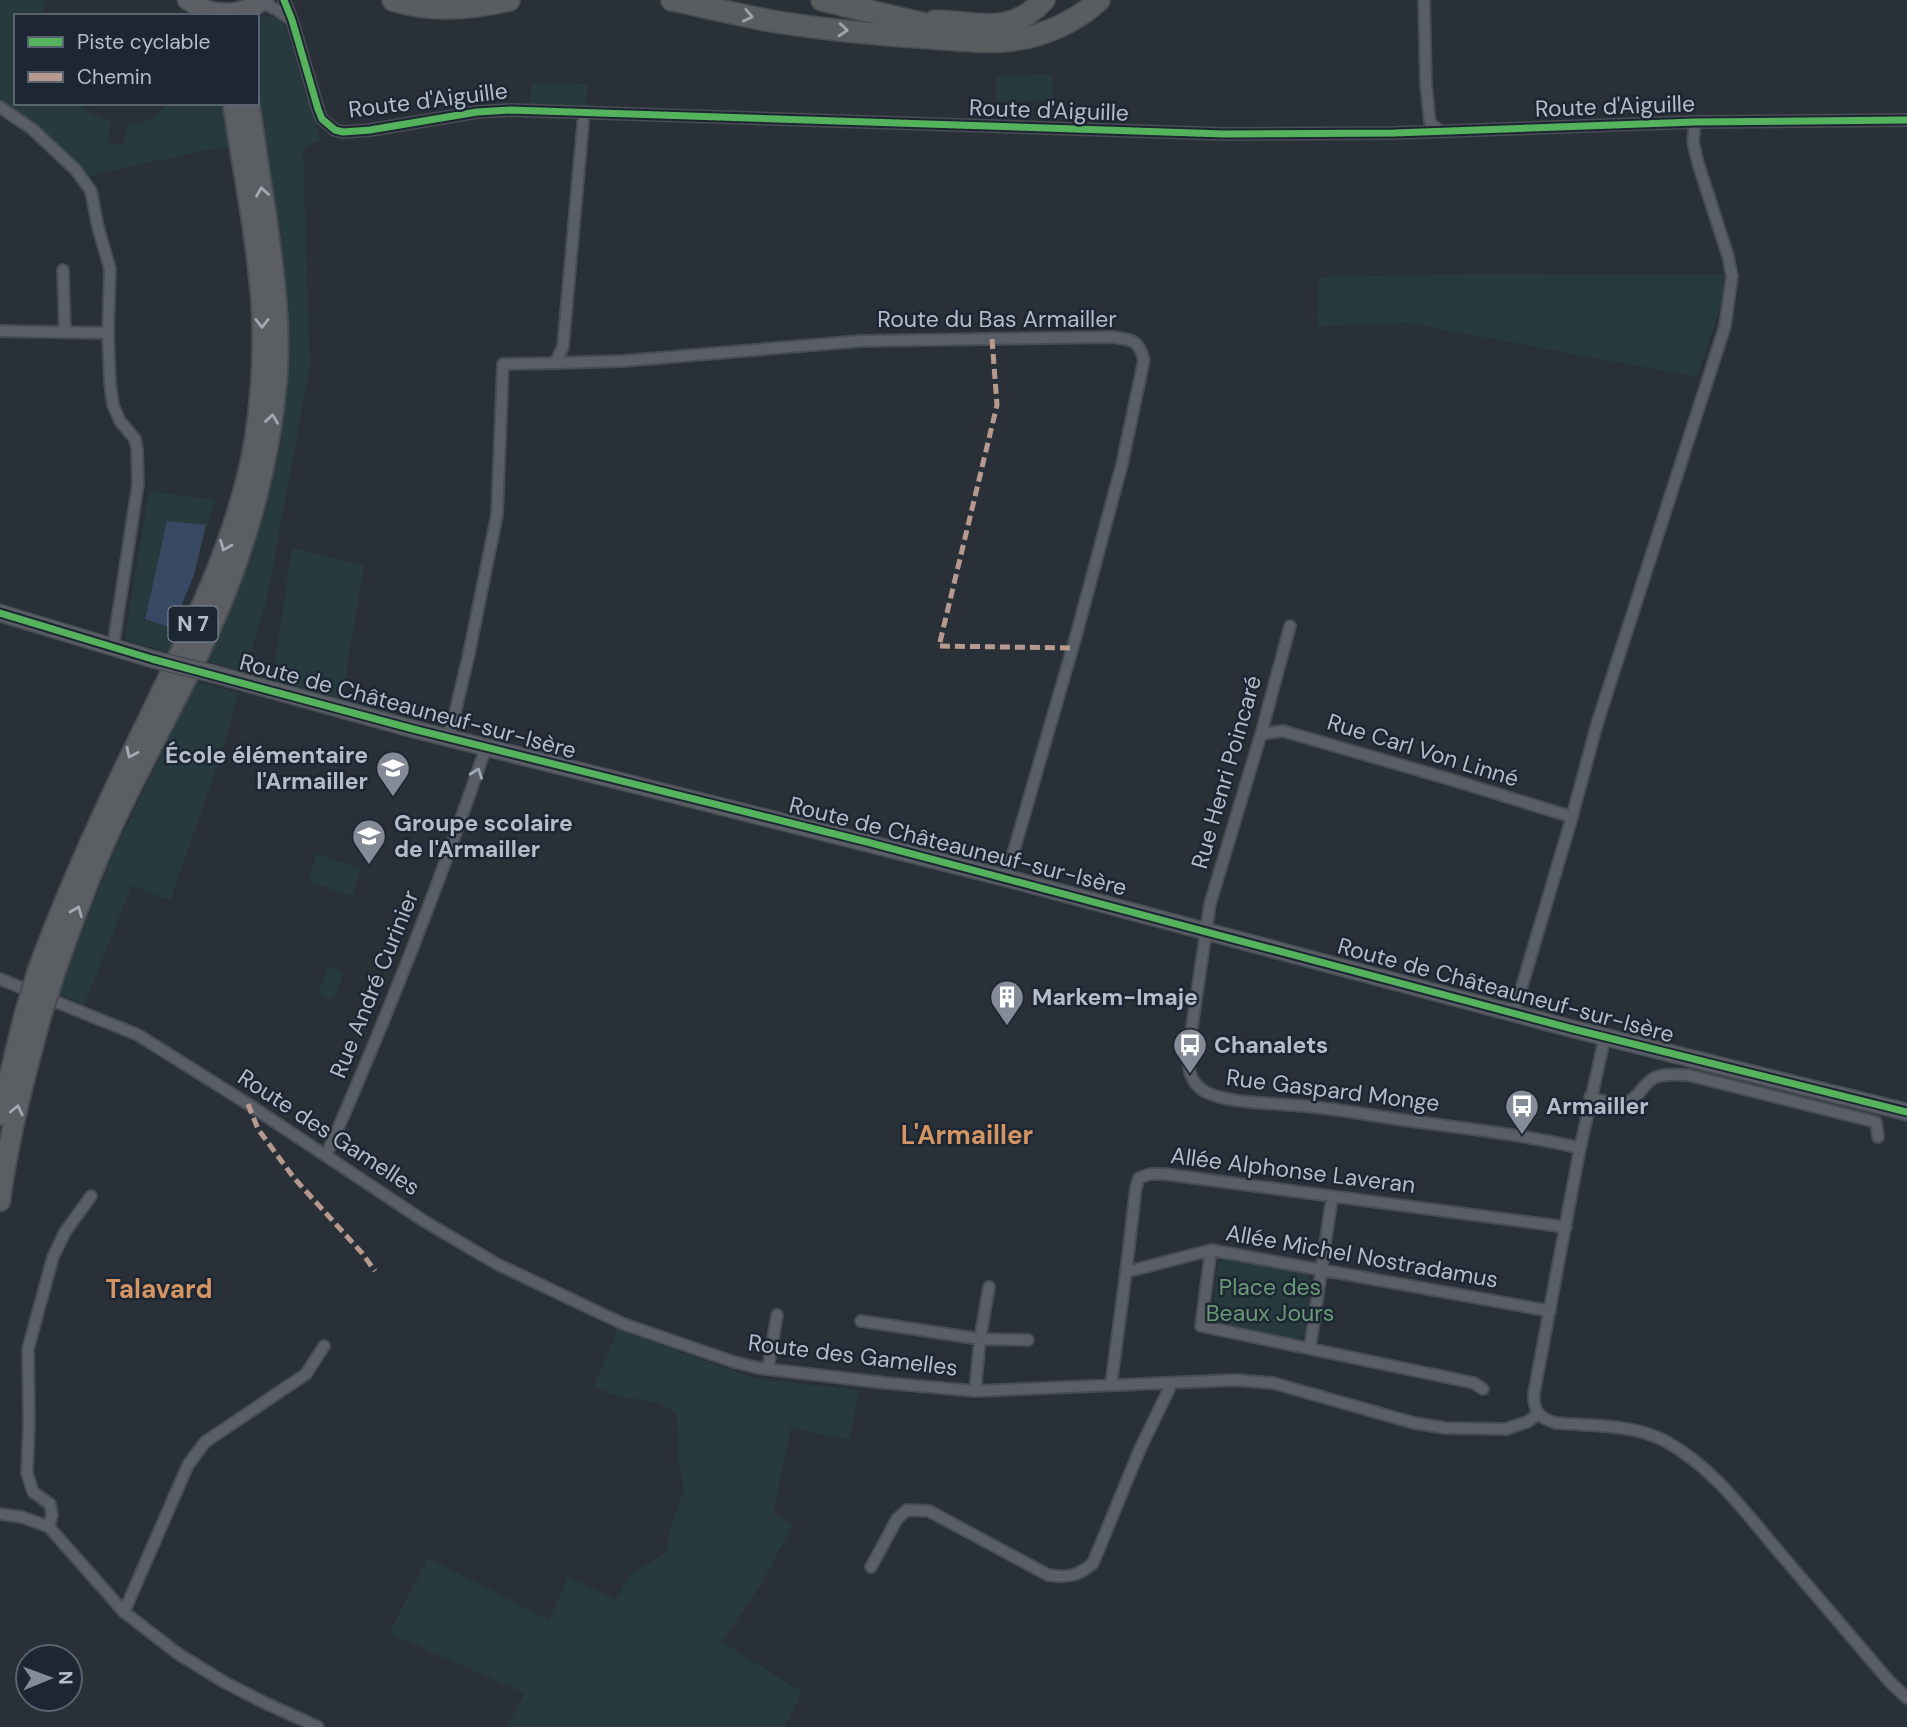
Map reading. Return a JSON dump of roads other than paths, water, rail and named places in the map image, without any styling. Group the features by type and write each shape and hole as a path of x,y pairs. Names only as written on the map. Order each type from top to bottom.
{"highway":[{"path":"393,0 426,7 454,8 509,0"},
{"path":"672,0 803,25 990,42 1019,39 1061,25 1088,10 1099,0"},
{"path":"822,0 946,30 976,33 1015,32 1053,19 1080,0"},
{"path":"916,21 989,27 1021,18 1044,0"},
{"path":"1061,25 1089,0"},
{"name":"N 7","path":"0,1115 46,973 60,910 96,826 190,632 235,522 247,475 259,400 262,313 233,105"},
{"name":"N 7","path":"46,973 75,914 113,824 209,631 239,556 260,489 273,414 278,336 276,295 249,105"},
{"name":"N 7","path":"0,1201 26,1071 33,1014"}],"main road":[{"path":"199,8 225,13 254,7"},
{"name":"Route de Châteauneuf-sur-Isère","path":"0,613 152,659 449,738 1006,878 1605,1037 1907,1112"}],"street":[{"name":"Route d'Aiguille","path":"284,0 322,119 335,130 343,132 477,112 511,110 1224,134 1440,131 1695,122 1907,120"},
{"path":"1424,0 1430,123 1440,131"},
{"path":"254,7 277,10 292,20"},
{"path":"0,107 32,130 75,169 91,191 110,268 110,383 113,405 120,421 135,439 138,484 113,648"},
{"path":"449,738 498,515 503,364 555,363 563,347 584,112"},
{"path":"1514,1013 1597,724 1725,326 1732,276 1698,163 1693,142 1695,122"},
{"path":"63,270 65,332"},
{"path":"0,331 108,333"},
{"name":"Route du Bas Armailler","path":"555,363 860,341 1113,337 1132,340 1140,346 1144,360 1122,464 1076,636 1006,878"},
{"name":"Rue Henri Poincaré","path":"1206,931 1210,904 1290,626"},
{"name":"Rue Carl Von Linné","path":"1261,734 1283,731 1572,817"},
{"name":"Rue André Curinier","path":"326,1156 380,1032 486,747"},
{"name":"Rue Gaspard Monge","path":"1206,931 1188,1066 1195,1084 1202,1090 1221,1098 1304,1106 1522,1136 1580,1148"},
{"name":"Route des Gamelles","path":"0,979 138,1035 424,1220 497,1264 582,1306 734,1363 975,1391 1236,1380 1273,1383 1414,1423 1445,1428 1506,1429 1517,1427 1538,1414"},
{"path":"1605,1037 1590,1097 1534,1394 1538,1414 1556,1423 1628,1429 1647,1434 1664,1441 1704,1469 1726,1489 1890,1682 1907,1698"},
{"path":"1590,1097 1621,1105 1635,1098 1656,1077 1688,1075 1876,1122 1878,1137"},
{"name":"Allée Alphonse Laveran","path":"1111,1385 1136,1187 1139,1178 1150,1174 1566,1227"},
{"path":"49,1527 52,1515 50,1504 33,1492 27,1473 28,1349 53,1257 65,1232 91,1196"},
{"path":"1310,1348 1332,1197"},
{"path":"1211,1250 1201,1325 1474,1383 1483,1390"},
{"name":"Allée Michel Nostradamus","path":"1126,1272 1211,1250 1550,1311"},
{"path":"975,1391 989,1287"},
{"path":"768,1369 777,1315"},
{"path":"861,1321 981,1339 1027,1340"},
{"path":"124,1612 188,1465 205,1442 306,1374 324,1346"},
{"path":"871,1567 897,1519 907,1510 929,1511 1048,1575 1076,1576 1085,1571 1093,1563 1140,1448 1172,1383"},
{"path":"0,1514 22,1517 49,1527 124,1612 177,1653 224,1682 318,1727"}],"water":[{"path":"167,521 206,525 194,575 172,628 145,619"}],"place":[{"name":"École élémentaire l'Armailler","path":"393,798"},
{"name":"Groupe scolaire de l'Armailler","path":"369,866"},
{"name":"Markem-Imaje","path":"1007,1027"},
{"name":"Chanalets","path":"1190,1075"},
{"name":"Armailler","path":"1522,1136"}],"district":[{"name":"L'Armailler","path":"967,1135"},
{"name":"Talavard","path":"159,1289"}],"park label":[{"name":"Place des Beaux Jours","path":"1270,1300"}]}
